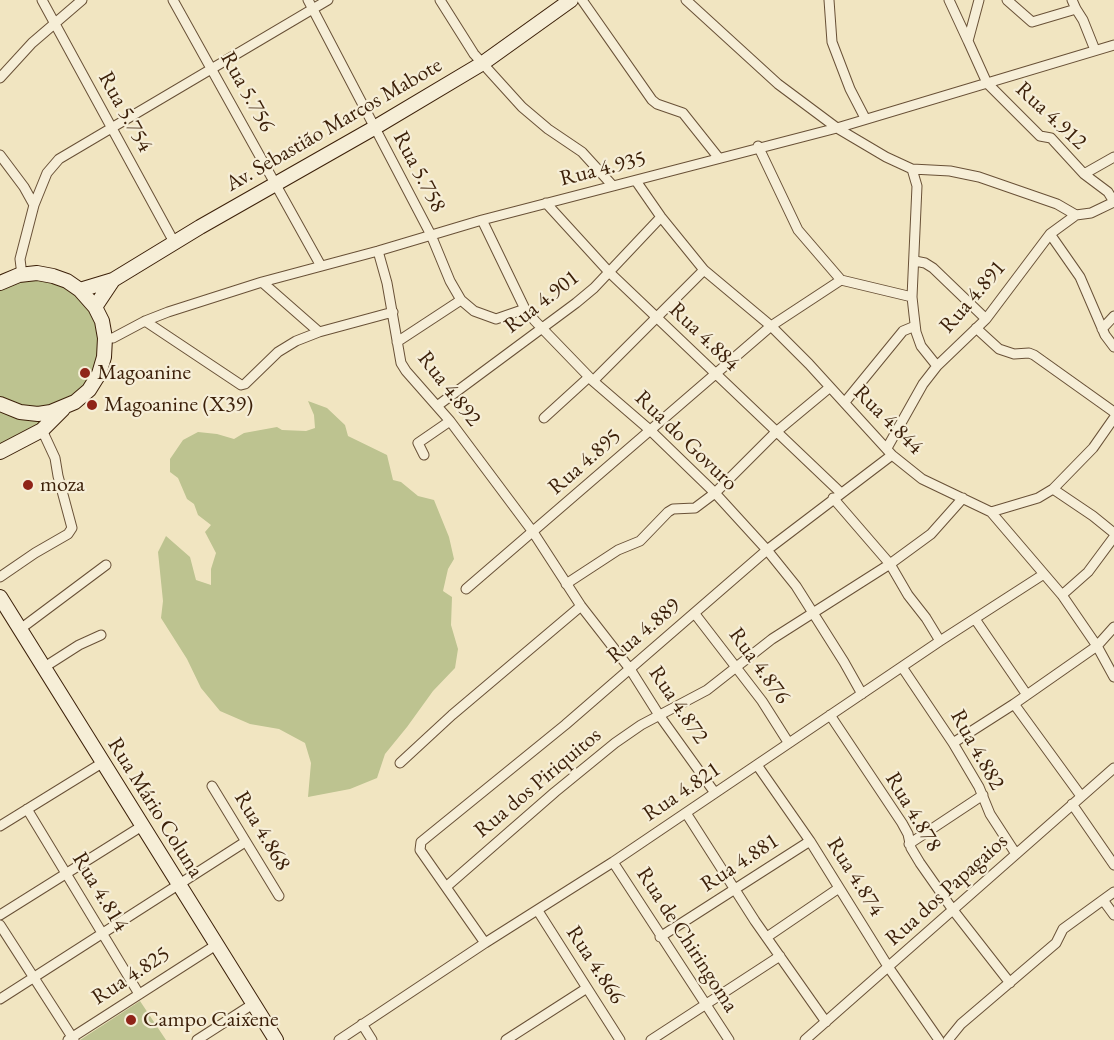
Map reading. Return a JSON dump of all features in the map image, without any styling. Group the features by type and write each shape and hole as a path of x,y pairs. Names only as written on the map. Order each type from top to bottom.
{"main road":[{"name":"Av. Sebastião Marcos Mabote","path":"80,290 113,280 174,242 374,128 483,63 571,0"},
{"path":"0,270 20,275"},
{"path":"0,283 20,275 38,273 67,281 80,290 95,308 102,321 105,339 105,357 99,374 88,390 42,430 0,453"},
{"name":"Av. Sebastião Marcos Mabote","path":"95,308 113,280"},
{"path":"0,404 20,412 38,414 70,405"},
{"name":"Rua Mário Coluna","path":"0,597 276,1040"}],"street":[{"name":"Rua 5.754","path":"42,0 174,242"},
{"path":"0,78 32,43 82,0"},
{"name":"Rua 5.756","path":"173,0 321,266"},
{"path":"20,275 20,259 34,205 43,180 59,159 211,68 310,4 328,0"},
{"path":"440,0 465,42 522,107 582,152 613,186"},
{"path":"582,0 652,100 657,104 683,112 718,157"},
{"path":"686,0 778,84 837,128 886,157 912,169 950,171 979,177 1058,204 1076,215"},
{"path":"830,0 832,42 850,88 865,118"},
{"path":"949,0 987,83"},
{"path":"968,40 979,0"},
{"path":"1007,0 1032,22 1074,5 1083,20 1095,50"},
{"name":"Rua 5.758","path":"310,4 431,235 450,281 461,300"},
{"name":"Rua 4.935","path":"105,339 113,338 145,321 262,282 482,220 837,128 1114,45"},
{"name":"Rua 4.912","path":"987,83 1040,136 1051,138 1084,174 1108,192 1114,202"},
{"path":"758,147 798,230 841,280 912,297"},
{"path":"0,155 24,187 34,205"},
{"path":"1084,174 1114,157"},
{"path":"912,169 917,186 912,297 915,326 921,346 937,366"},
{"name":"Rua 4.844","path":"636,181 661,217 704,270 771,327 890,451 921,479 991,512 1062,595 1097,646 1114,677"},
{"name":"Rua 4.891","path":"890,451 923,384 937,366 986,319 1050,234 1076,215 1090,213 1114,202"},
{"name":"Rua 4.884","path":"546,203 609,272 776,432 837,496 890,564 908,596 926,618 940,641"},
{"name":"Rua 4.901","path":"437,406 585,296 661,217"},
{"name":"Rua do Govuro","path":"482,220 525,309 591,379 651,431 715,493 767,550 796,586 862,694"},
{"path":"1050,234 1080,277 1102,329 1114,347"},
{"name":"Rua 4.892","path":"378,251 393,312 401,363 450,421 533,532 580,606"},
{"path":"915,261 933,268 986,319"},
{"path":"544,418 657,319 704,270"},
{"name":"Rua 4.895","path":"466,589 771,327 841,280"},
{"path":"262,282 319,332"},
{"path":"397,342 461,300 474,311 496,319 525,309"},
{"path":"145,321 241,385 245,384 278,352 296,340 393,312"},
{"path":"1102,329 1114,316"},
{"path":"845,402 903,331 915,326"},
{"path":"976,328 999,349 1014,354 1034,355 1114,412"},
{"path":"566,584 618,550 640,541 673,509 695,508 715,493 776,432 829,388"},
{"path":"991,512 1038,498 1053,489 1093,448 1114,418"},
{"path":"424,455 418,443 450,421"},
{"path":"0,577 68,534 72,528 55,458 42,430"},
{"name":"Rua 4.889","path":"446,886 420,850 419,844 424,839 566,725 767,550 837,496 890,451"},
{"path":"1053,489 1093,516 1114,535 1088,572 1062,595"},
{"name":"Rua dos Piriquitos","path":"446,886 615,743 659,715 706,690 772,639 890,564 930,534 963,498"},
{"path":"19,630 106,565"},
{"name":"Rua 4.821","path":"339,1040 613,862 788,742 1044,574"},
{"path":"400,763 452,715 580,606"},
{"name":"Rua 4.872","path":"580,606 630,669 659,715 715,793"},
{"name":"Rua 4.876","path":"695,614 762,700 788,742"},
{"path":"975,619 1027,695"},
{"path":"953,742 1014,704 1097,646 1114,627"},
{"path":"43,668 79,645 101,635"},
{"name":"Rua 4.882","path":"902,667 953,742 983,795 990,814 1016,854"},
{"path":"1014,704 1081,796"},
{"name":"Rua 4.878","path":"830,716 902,823 908,834 909,844 953,910 1010,983"},
{"path":"0,826 102,762"},
{"name":"Rua 4.874","path":"757,765 810,841 889,968 939,1040"},
{"name":"Rua dos Papagaios","path":"805,1040 1114,768"},
{"name":"Rua 4.868","path":"212,786 279,896"},
{"path":"909,844 983,795"},
{"path":"1072,804 1114,865"},
{"name":"Rua 4.814","path":"27,809 139,994"},
{"path":"686,813 735,890 826,1022"},
{"path":"0,915 142,826"},
{"name":"Rua 4.881","path":"660,937 810,841"},
{"path":"0,999 245,842"},
{"name":"Rua de Chiringoma","path":"613,862 729,1040"},
{"path":"446,886 486,943"},
{"path":"767,937 839,888"},
{"path":"948,1040 961,1024 1056,943 1063,929 1114,892"},
{"path":"1103,900 1114,915"},
{"name":"Rua 4.866","path":"538,911 620,1040"},
{"path":"0,925 34,976 71,1039"},
{"name":"Rua 4.825","path":"71,1039 216,945"},
{"path":"651,1040 780,956"},
{"path":"506,1040 517,1037 587,988"},
{"path":"197,1040 253,1004"},
{"path":"362,1024 372,1040"}],"green space":[{"path":"53,276 95,307 104,357 75,402 0,448 0,284"},
{"path":"308,401 327,408 345,425 348,436 387,455 393,480 401,482 418,496 434,500 449,537 454,559 448,569 443,591 452,597 451,625 458,649 455,668 433,691 385,754 377,778 350,789 308,797 311,763 305,743 279,729 250,724 220,711 201,688 187,659 161,618 163,601 158,552 166,536 190,557 196,580 211,585 211,569 216,553 205,532 211,525 198,515 194,504 187,499 178,478 170,472 170,459 183,440 198,432 234,439 244,433 277,427 282,430 306,431 315,428 314,415"},
{"name":"Campo Caixene","path":"140,1001 166,1040 80,1040"}],"place":[{"name":"Magoanine","path":"85,373"},
{"name":"Magoanine (X39)","path":"92,405"},
{"name":"moza","path":"28,485"},
{"name":"Campo Caixene","path":"131,1020"}]}
